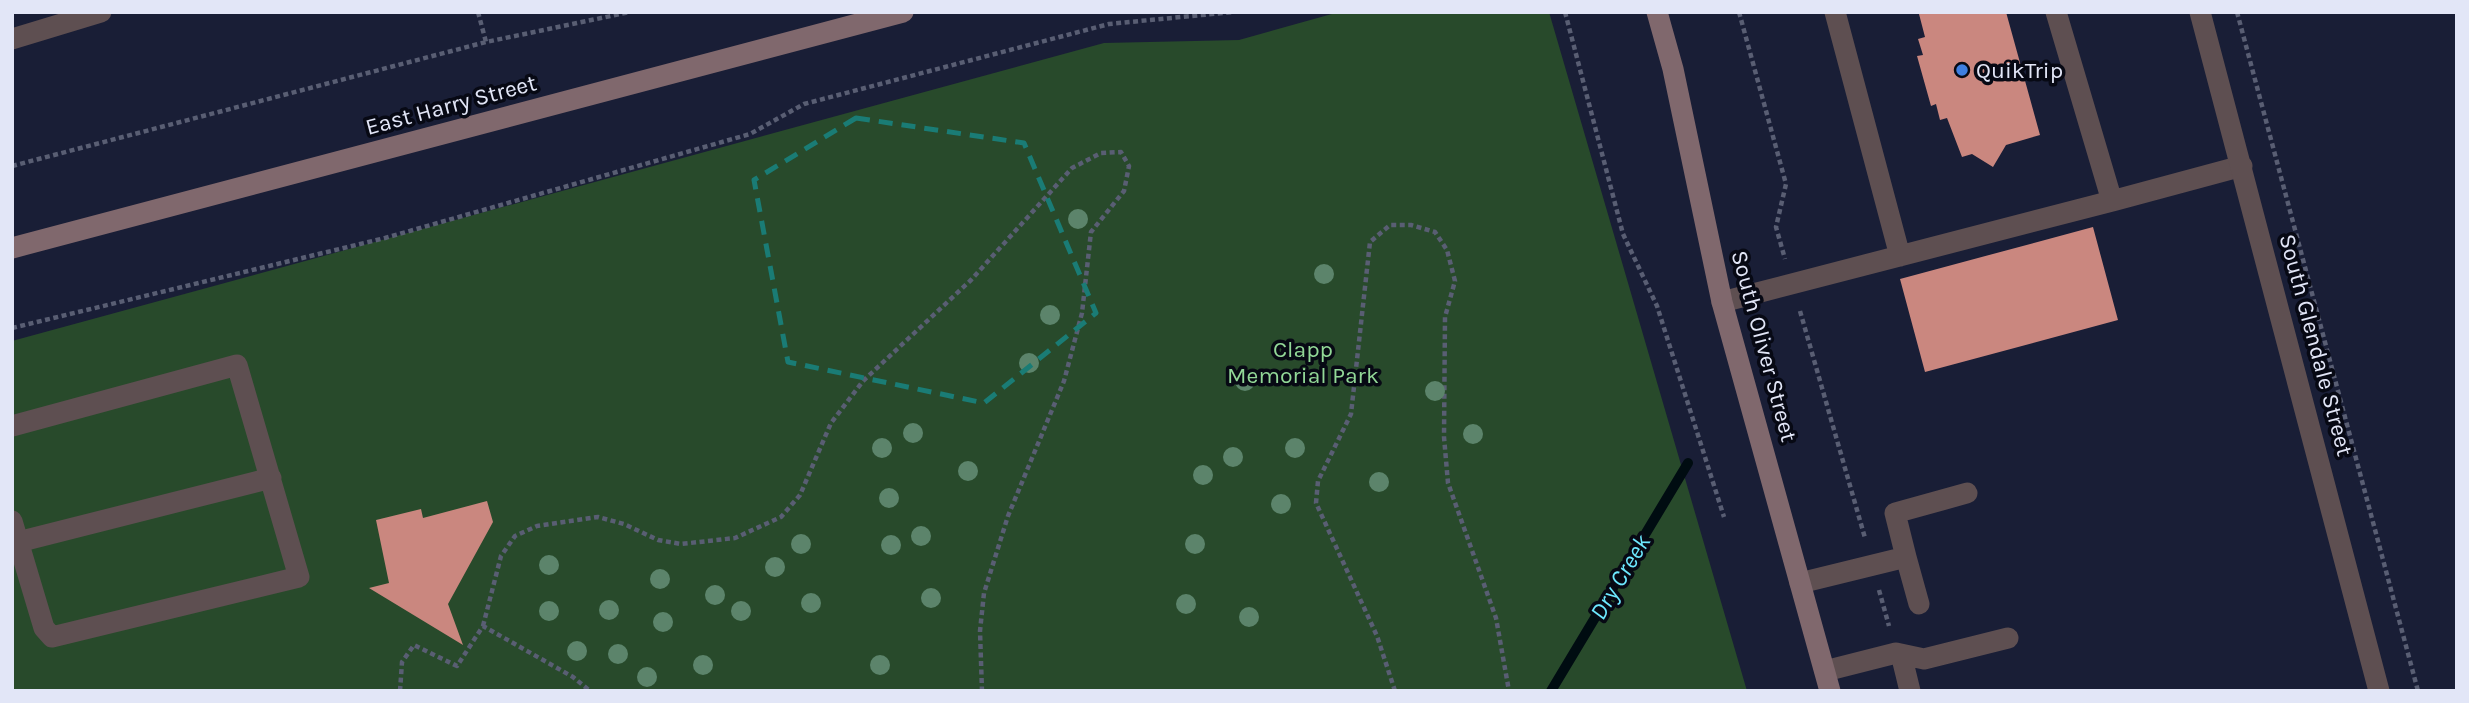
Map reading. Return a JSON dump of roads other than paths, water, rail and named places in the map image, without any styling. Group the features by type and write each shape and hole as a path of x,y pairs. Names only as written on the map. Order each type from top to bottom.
{"main road":[{"name":"East Harry Street","path":"12,248 902,12"},
{"name":"South Oliver Street","path":"1657,12 1673,69 1722,302 1827,681"}],"street":[{"path":"12,39 101,12"},
{"path":"1835,12 1900,256"},
{"path":"2056,12 2112,201"},
{"name":"South Glendale Street","path":"2200,12 2379,691"},
{"path":"1722,302 2242,166"},
{"path":"12,426 237,365 299,578 52,637 44,628 12,521"},
{"path":"18,542 271,478"},
{"path":"1919,604 1895,513 1967,493"},
{"path":"1800,583 1906,557"},
{"path":"1827,681 1899,654 1924,659 2007,638"},
{"path":"1899,654 1910,691"}],"waterway":[{"name":"Dry Creek","path":"1551,691 1688,463"}],"place":[{"name":"QuikTrip","path":"1962,70"}],"park label":[{"name":"Clapp Memorial Park","path":"1303,362"}]}
